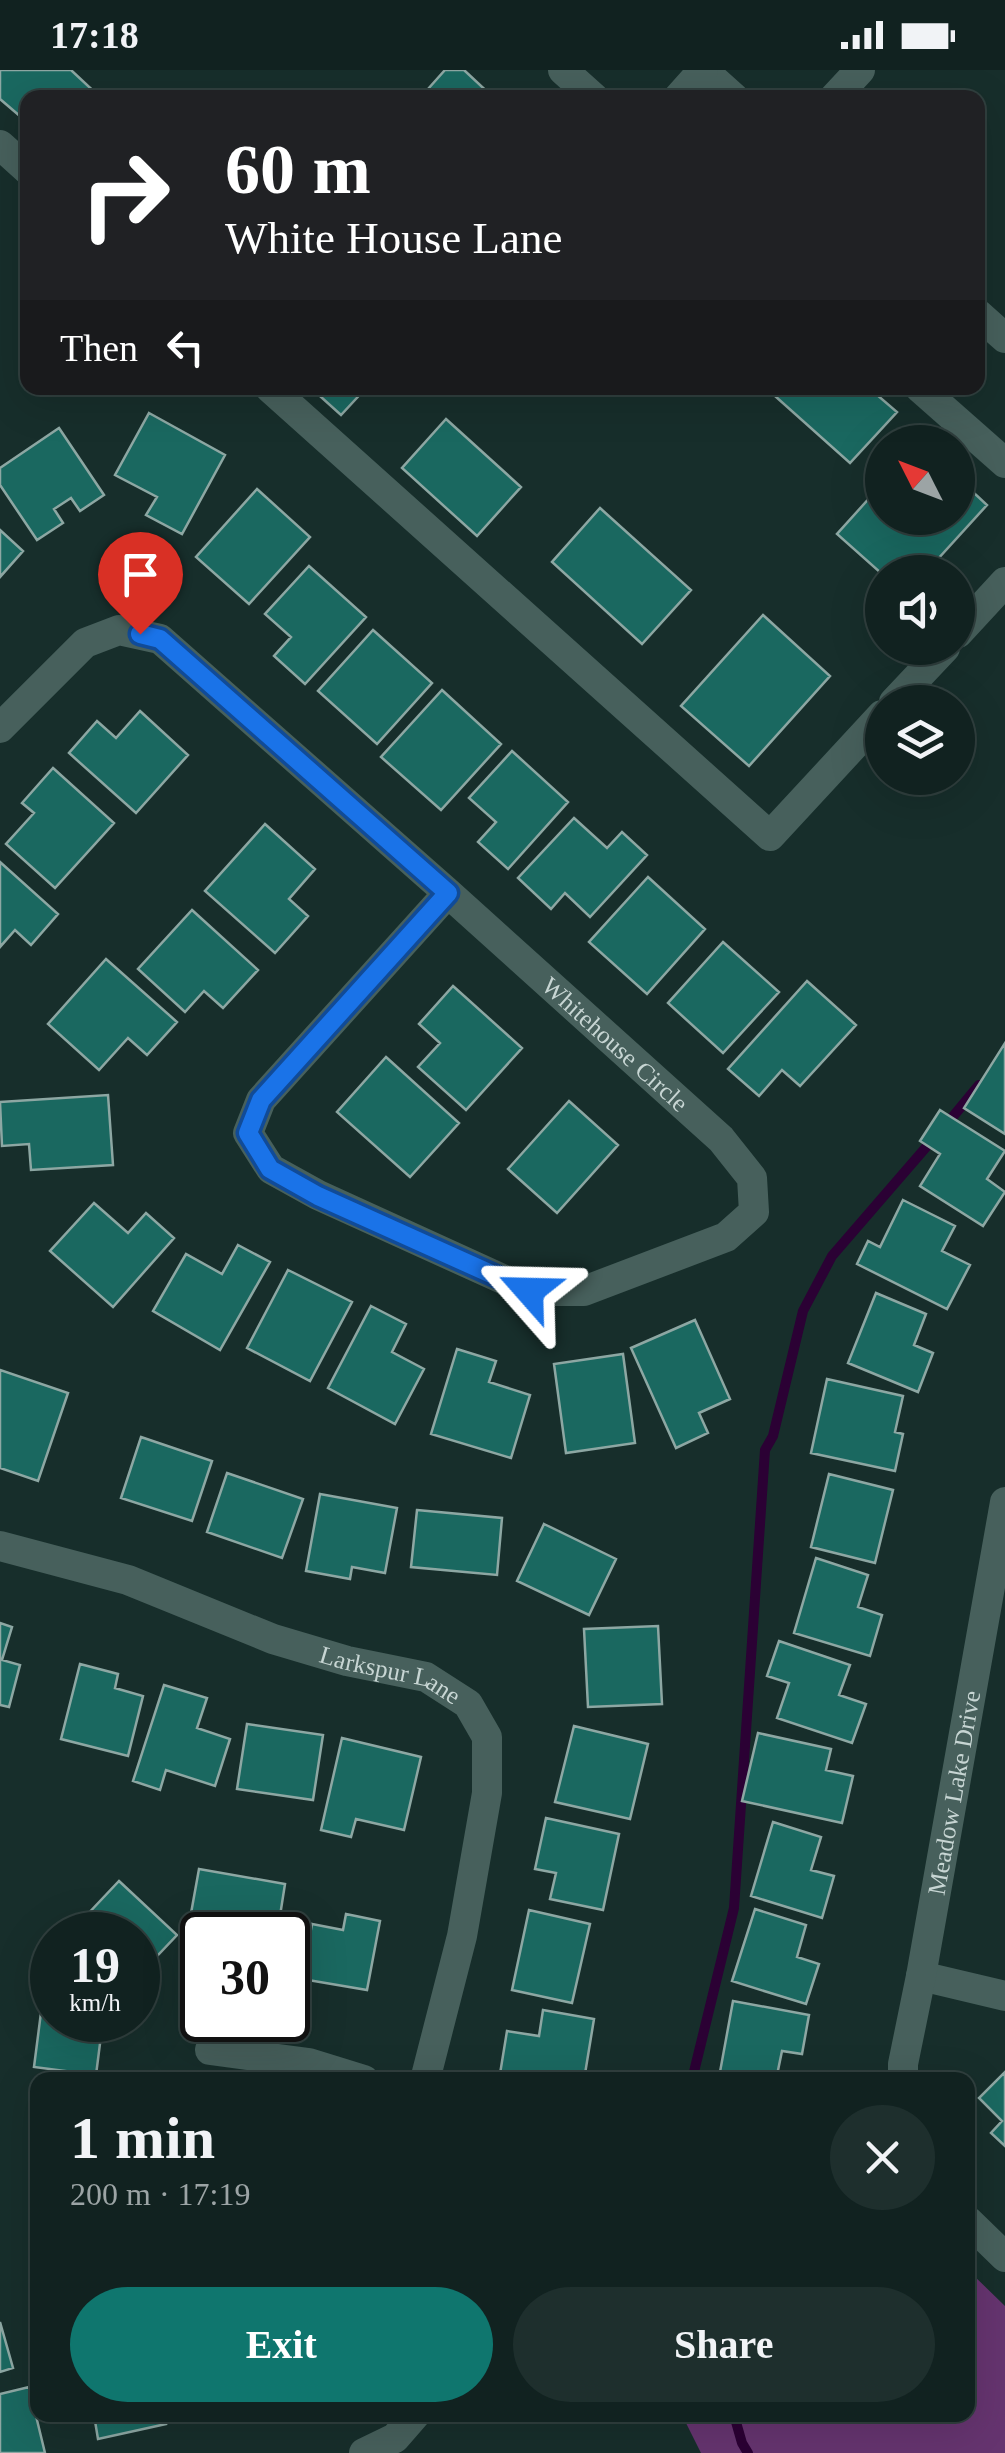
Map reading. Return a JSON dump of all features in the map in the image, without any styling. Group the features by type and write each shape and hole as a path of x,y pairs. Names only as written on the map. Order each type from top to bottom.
{"street":[{"path":"563,70 585,90"},
{"path":"685,90 703,70 725,90"},
{"path":"841,90 860,70"},
{"path":"0,145 20,163"},
{"path":"985,320 1005,338"},
{"path":"278,395 770,836 865,733"},
{"path":"928,395 1005,464"},
{"path":"975,615 1005,582"},
{"name":"Whitehouse Circle","path":"0,728 85,643 119,630 160,639 448,893 721,1139 752,1178 754,1212 726,1237 584,1291 529,1291 318,1196 270,1169 248,1133 261,1100 448,893"},
{"path":"910,685 928,665"},
{"name":"Meadow Lake Drive","path":"903,2072 1005,1502"},
{"name":"Larkspur Lane","path":"0,1546 128,1580 292,1644 347,1661 426,1677 468,1704 487,1738 487,1793 462,1936 427,2072"},
{"path":"921,1976 1005,1996"},
{"path":"210,2050 309,2063 338,2072"},
{"path":"975,2228 1005,2257"},
{"path":"364,2453 395,2438 409,2422"}],"shaded area":[{"path":"975,2277 1005,2306 1005,2453 701,2453 686,2422 975,2422"}],"building":[{"path":"0,70 71,70 92,90 20,90 20,116 0,99"},
{"path":"445,70 464,70 485,90 427,90"},
{"path":"319,395 360,395 341,415"},
{"path":"774,395 877,395 897,412 885,425 865,425 865,447 850,463"},
{"path":"149,413 225,455 182,534 146,515 157,497 115,475"},
{"path":"446,419 521,487 477,536 402,468"},
{"path":"59,428 104,495 80,511 71,498 54,509 63,523 37,540 0,485 0,468"},
{"path":"257,489 310,537 249,604 196,557"},
{"path":"975,494 987,505 975,518"},
{"path":"865,503 865,535 960,535 941,555 865,555 865,559 837,534"},
{"path":"600,508 691,590 642,644 552,562"},
{"path":"0,530 23,551 0,577"},
{"path":"309,566 366,617 305,684 274,656 291,637 265,614"},
{"path":"763,615 830,676 749,766 681,706"},
{"path":"373,630 432,683 377,744 318,691"},
{"path":"442,690 501,744 441,810 381,757"},
{"path":"140,711 188,755 136,813 69,753 97,721 116,738"},
{"path":"512,751 568,802 508,869 478,842 496,822 469,798"},
{"path":"53,768 114,823 55,888 6,844 34,813 22,803"},
{"path":"574,818 607,848 622,832 647,855 590,917 565,893 551,909 518,878"},
{"path":"265,824 315,869 289,899 308,916 275,953 205,891"},
{"path":"0,862 58,914 31,945 15,930 0,947"},
{"path":"648,877 705,929 647,994 589,942"},
{"path":"192,910 258,970 223,1008 204,991 185,1012 138,969"},
{"path":"723,942 779,992 723,1053 668,1003"},
{"path":"106,959 177,1022 147,1055 128,1038 99,1070 48,1024"},
{"path":"807,981 856,1025 800,1086 782,1070 759,1096 728,1069"},
{"path":"453,986 522,1048 466,1110 418,1067 440,1043 419,1024"},
{"path":"1005,1043 1005,1134 964,1108"},
{"path":"386,1057 459,1123 410,1177 337,1112"},
{"path":"108,1095 113,1165 31,1170 29,1144 2,1146 0,1102"},
{"path":"569,1101 618,1145 557,1213 508,1169"},
{"path":"940,1110 1005,1151 987,1179 1005,1192 983,1226 920,1186 940,1154 920,1141"},
{"path":"903,1200 955,1226 942,1251 970,1265 947,1309 857,1264 868,1241 880,1247"},
{"path":"94,1203 128,1233 146,1213 174,1238 113,1307 50,1251"},
{"path":"238,1245 270,1262 220,1350 153,1311 186,1254 222,1274"},
{"path":"288,1270 352,1302 310,1381 247,1348"},
{"path":"876,1293 926,1314 914,1345 933,1353 918,1392 848,1363"},
{"path":"371,1306 406,1324 392,1352 424,1369 395,1424 328,1388"},
{"path":"695,1320 730,1399 699,1413 708,1433 676,1448 631,1348"},
{"path":"457,1349 496,1361 489,1382 530,1395 511,1458 431,1434"},
{"path":"623,1354 635,1443 566,1453 554,1364"},
{"path":"0,1370 68,1393 38,1481 0,1468"},
{"path":"827,1379 903,1396 895,1432 903,1434 895,1471 811,1453"},
{"path":"141,1437 212,1461 192,1521 121,1498"},
{"path":"227,1473 303,1499 282,1558 207,1532"},
{"path":"829,1474 893,1490 875,1563 811,1547"},
{"path":"320,1494 397,1508 385,1573 352,1567 350,1579 306,1571"},
{"path":"417,1510 502,1518 497,1575 411,1567"},
{"path":"544,1524 616,1559 589,1615 517,1581"},
{"path":"816,1558 868,1575 858,1607 882,1615 870,1656 794,1633"},
{"path":"0,1623 12,1627 2,1660 20,1665 9,1707 0,1705"},
{"path":"658,1626 662,1704 588,1707 584,1629"},
{"path":"779,1641 850,1665 839,1695 866,1704 852,1743 777,1718 789,1683 767,1676"},
{"path":"80,1664 118,1674 115,1688 143,1696 128,1756 61,1739"},
{"path":"164,1685 207,1698 197,1728 230,1739 215,1786 166,1770 160,1790 133,1781"},
{"path":"247,1724 323,1735 313,1800 237,1789"},
{"path":"574,1726 648,1744 630,1819 555,1802"},
{"path":"758,1733 831,1749 826,1770 853,1776 842,1823 742,1801"},
{"path":"342,1738 421,1757 404,1830 356,1819 351,1837 321,1830"},
{"path":"546,1818 619,1834 603,1910 550,1899 556,1873 535,1869"},
{"path":"773,1822 821,1837 811,1870 834,1876 822,1918 751,1896"},
{"path":"199,1869 285,1884 281,1912 191,1912"},
{"path":"119,1881 152,1912 90,1912"},
{"path":"755,1909 806,1925 797,1957 819,1964 806,2004 732,1981"},
{"path":"529,1910 590,1924 572,2003 512,1990"},
{"path":"346,1914 380,1921 367,1990 310,1980 312,1924 343,1930"},
{"path":"160,1919 177,1935 160,1953"},
{"path":"733,2001 809,2015 802,2054 782,2051 778,2072 720,2072"},
{"path":"543,2010 594,2019 585,2072 500,2072 507,2031 539,2036"},
{"path":"37,2042 100,2042 96,2072 34,2067"},
{"path":"1005,2072 1005,2146 991,2133 1002,2121 979,2098"},
{"path":"0,2322 13,2368 0,2372"},
{"path":"29,2387 30,2422 37,2422 45,2453 0,2453 0,2394"},
{"path":"95,2422 166,2422 166,2424 98,2439"}],"waterway":[{"path":"946,1125 979,1085"},
{"path":"694,2072 734,1908 765,1450 773,1436 803,1311 832,1256 934,1138"},
{"path":"736,2422 748,2453"}],"route":[{"path":"140,634 160,639 448,893 261,1100 248,1133 270,1169 318,1196 529,1291"}]}
